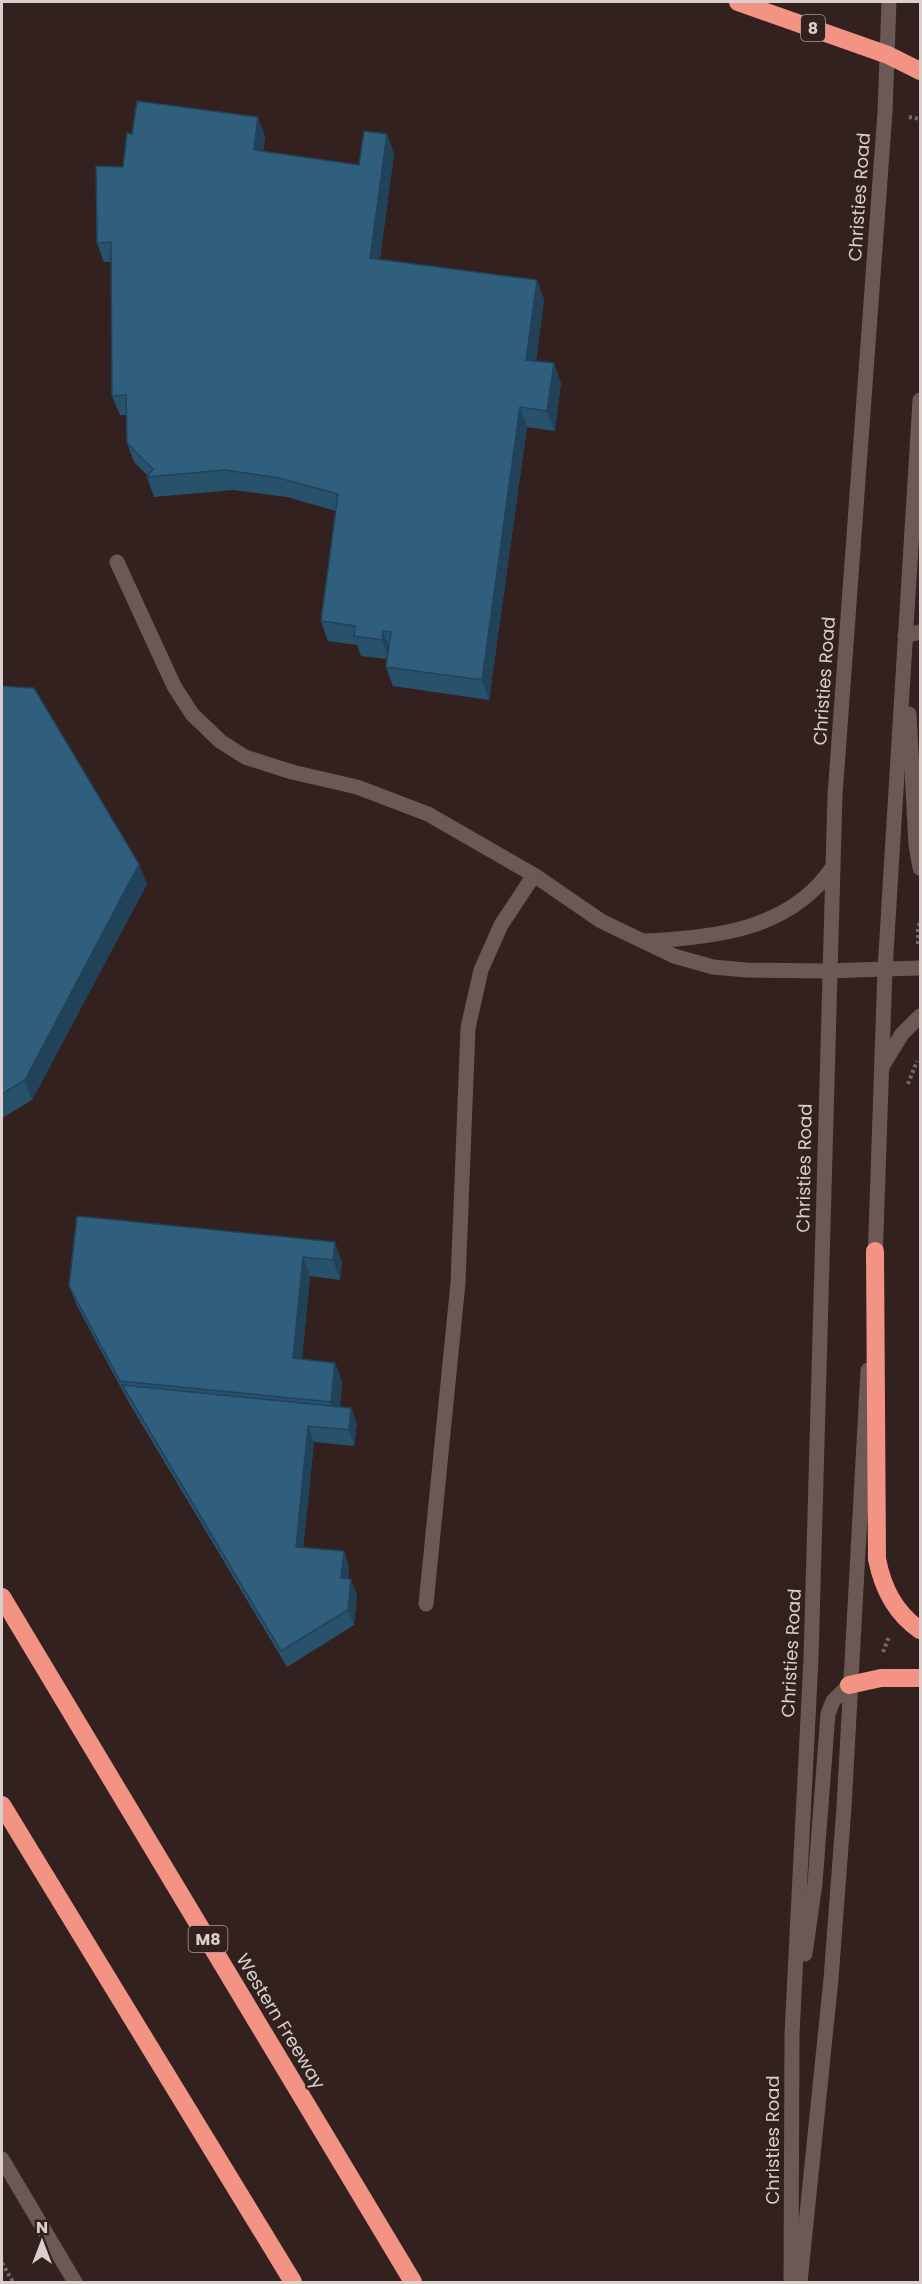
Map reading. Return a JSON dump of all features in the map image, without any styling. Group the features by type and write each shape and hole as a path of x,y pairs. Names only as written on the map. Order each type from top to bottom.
{"highway":[{"name":"8","path":"738,2 888,56 921,71"},
{"path":"875,1251 878,1559 880,1572 892,1602 904,1619 921,1630"},
{"name":"Western Freeway","path":"2,1597 413,2283"},
{"path":"849,1685 880,1678 921,1678"},
{"path":"2,1805 293,2283"}],"main road":[{"name":"Christies Road","path":"791,2283 792,2034 816,1500 832,868 888,56 889,2"},
{"name":"Christies Road","path":"800,2283 831,1979 844,1807 875,1251 885,969 921,400"},
{"path":"117,562 174,687 192,714 220,741 245,757 292,772 357,787 428,814 534,875 601,921 674,956 713,967 828,971 921,968"},
{"path":"921,632 905,636 916,845 921,868"},
{"path":"645,941 705,938 741,930 775,916 810,895 832,868"},
{"path":"426,1604 458,1283 468,1029 481,970 501,925 534,875"},
{"path":"882,1067 902,1034 921,1016"},
{"path":"792,2034 815,1883 828,1714 833,1701 849,1685"},
{"path":"2,2159 75,2283"}],"path":[{"path":"882,1656 890,1635"},
{"path":"2,2263 13,2283"}],"building":[{"path":"137,101 258,117 254,150 359,165 364,131 387,134 370,258 537,280 526,360 554,363 547,411 520,407 482,680 386,667 391,632 383,631 382,640 354,636 355,626 321,621 338,494 279,478 225,470 147,477 153,469 127,443 126,395 112,396 111,242 97,243 96,166 123,167 127,133 132,134"},
{"path":"2,686 34,688 139,864 25,1080 2,1094"},
{"path":"77,1216 335,1242 333,1260 303,1257 293,1358 335,1363 331,1402 120,1381 69,1286"},
{"path":"122,1385 351,1408 349,1430 308,1426 296,1547 344,1551 341,1578 351,1579 348,1610 281,1651"}]}
